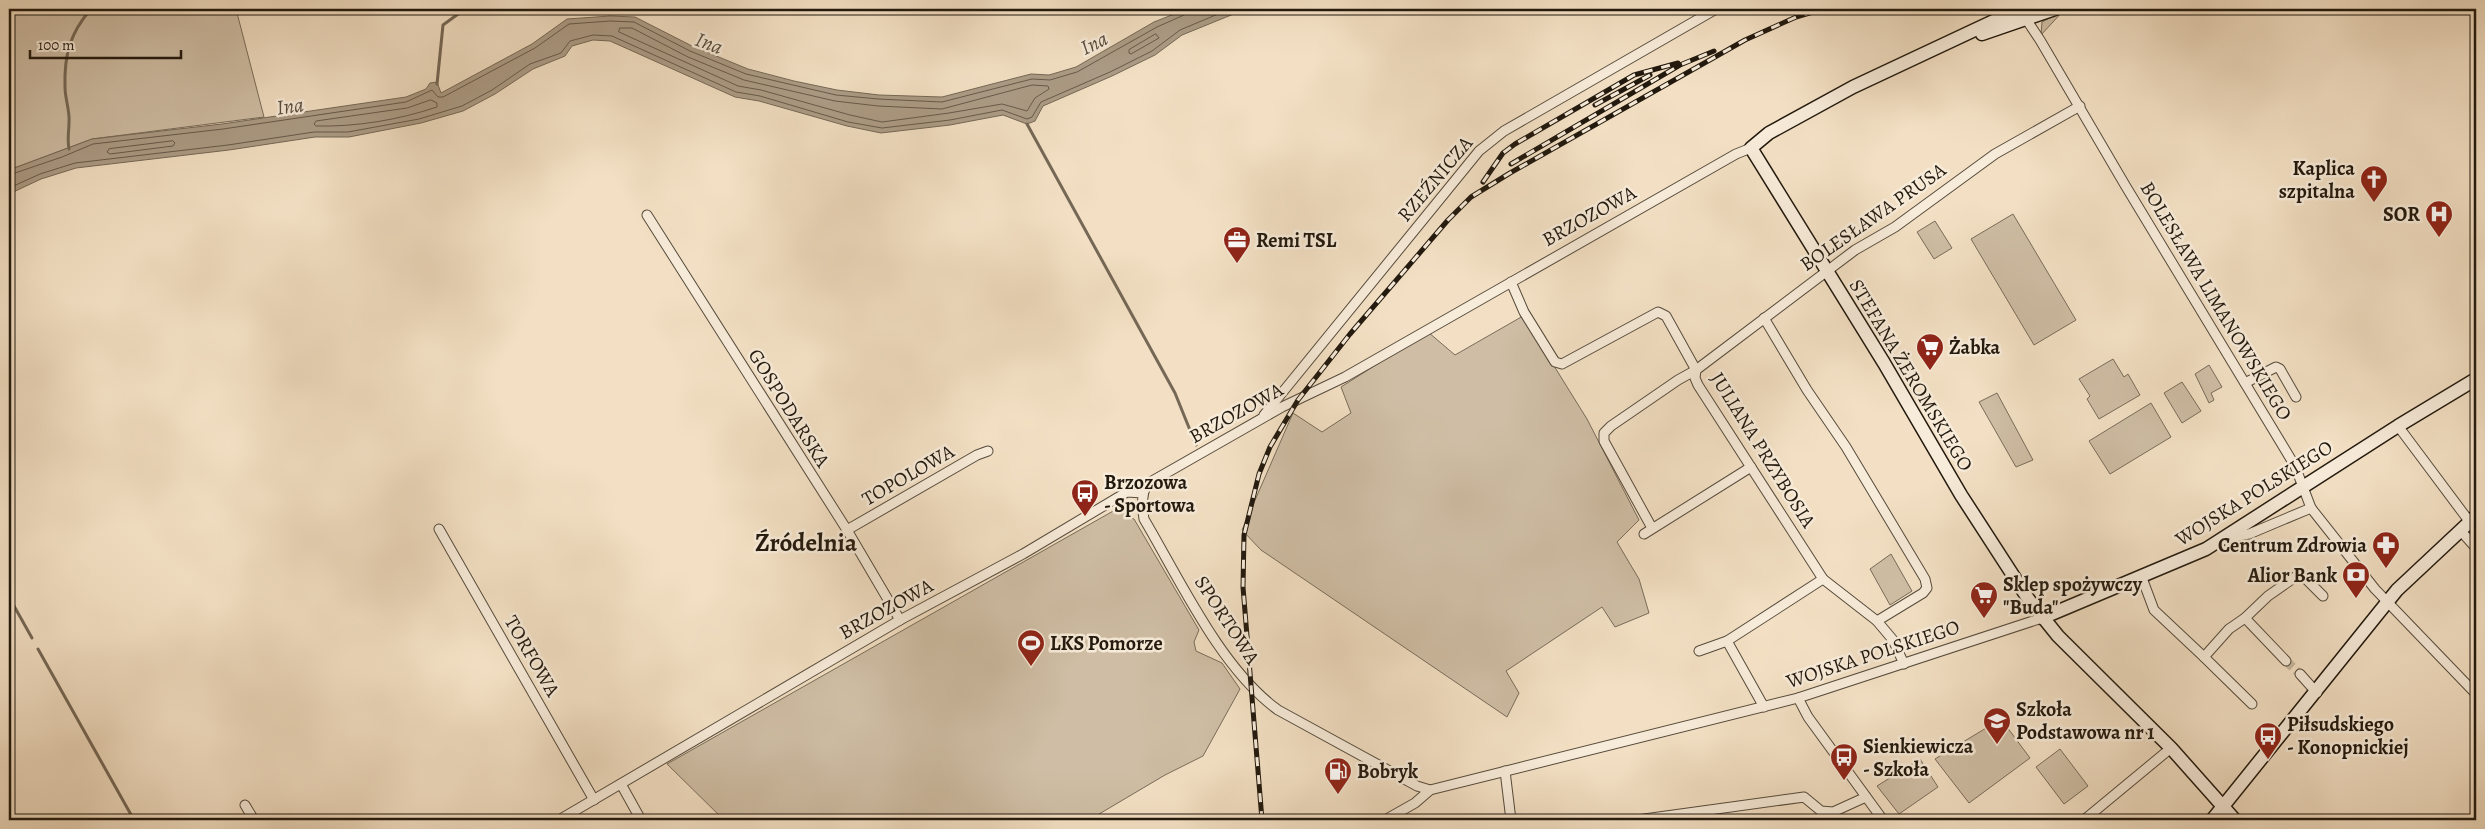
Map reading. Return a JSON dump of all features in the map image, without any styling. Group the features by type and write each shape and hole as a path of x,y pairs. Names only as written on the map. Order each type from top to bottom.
{"street":[{"name":"RZEŹNICZA","path":"1261,419 1479,151 1504,131 1716,9"},
{"name":"BRZOZOWA","path":"559,820 900,620 1023,554 1127,492 1143,493 1148,484 1261,419 1344,377 1736,154 1751,148 1768,132 1853,87 1998,19 2021,12 2055,9"},
{"name":"BOLESŁAWA LIMANOWSKIEGO","path":"2021,12 2080,106 2244,384 2295,466 2311,508 2386,603 2476,694"},
{"name":"BOLESŁAWA PRUSA","path":"1652,528 1604,440 1604,433 1610,426 1670,385 1696,370 1826,270 1855,250 1895,227 1995,154 2080,106"},
{"name":"STEFANA ŻEROMSKIEGO","path":"1751,148 1966,502 2042,618 2171,748 2235,820"},
{"name":"GOSPODARSKA","path":"647,215 847,530 900,620"},
{"name":"JULIANA PRZYBOSIA","path":"1511,282 1524,312 1555,362 1562,364 1658,312 1666,316 1696,370 1695,378 1698,385 1823,579 1877,622 1893,640 1904,664"},
{"path":"1764,318 1807,390 1846,447 1925,579 1927,588 1923,593 1877,622"},
{"path":"2244,384 2276,366 2280,368 2296,398"},
{"name":"WOJSKA POLSKIEGO","path":"1385,820 1415,803 1430,790 1798,698 2042,618 2142,578 2183,560 2222,539 2398,426 2476,379"},
{"path":"2398,426 2468,522 2476,548"},
{"name":"TOPOLOWA","path":"847,530 977,455 988,451"},
{"path":"1644,534 1751,466"},
{"name":"SPORTOWA","path":"1143,493 1142,507 1144,519 1230,662 1262,699 1278,710 1416,786 1430,790"},
{"path":"2222,539 2249,534 2311,508"},
{"path":"2212,820 2224,808 2386,603 2468,522"},
{"name":"TORFOWA","path":"438,529 594,800"},
{"path":"2204,657 2229,628 2245,618 2268,596 2298,575 2303,576 2323,596"},
{"path":"2142,578 2154,610 2252,704"},
{"path":"1699,651 1726,640 1823,579"},
{"path":"2245,618 2286,661"},
{"path":"1726,640 1764,707"},
{"path":"2300,674 2317,692"},
{"path":"1798,698 1808,717 1883,820"},
{"path":"2084,820 2171,748"},
{"path":"1505,771 1511,820"},
{"path":"621,784 641,820"},
{"path":"1637,820 1804,797 1821,811 1833,812 1866,796"},
{"path":"245,805 254,820"}],"shaded area":[{"path":"9,9 236,9 264,117 92,139 9,170"},
{"path":"2064,10 2041,35 2042,22"},
{"path":"2013,214 2076,320 2034,345 1971,239"},
{"path":"1935,221 1952,248 1934,259 1917,232"},
{"path":"1523,316 1587,419 1639,520 1617,542 1639,579 1649,613 1615,627 1602,607 1506,671 1519,693 1507,717 1261,550 1242,530 1293,413 1322,432 1351,413 1341,387 1428,332 1455,355"},
{"path":"2113,359 2124,377 2128,374 2140,395 2099,419 2087,399 2090,396 2079,379"},
{"path":"2209,365 2222,387 2211,393 2214,400 2209,403 2195,374"},
{"path":"2182,382 2201,411 2182,423 2164,393"},
{"path":"1997,393 2033,460 2016,467 1979,402"},
{"path":"2151,403 2171,437 2110,474 2089,441"},
{"name":"LKS Pomorze","path":"1122,506 1127,516 1134,519 1199,630 1194,642 1196,651 1222,663 1240,689 1203,756 1165,775 1089,820 724,820 667,764"},
{"path":"1891,554 1912,591 1890,605 1870,569"},
{"path":"2001,719 2030,758 1969,803 1935,759"},
{"path":"2060,749 2088,786 2064,804 2036,767"},
{"path":"1920,759 1938,787 1899,814 1877,786"}],"water":[{"path":"1187,9 1246,9 1182,35 1155,55 1043,106 1035,121 1027,124 1003,115 950,125 881,133 847,126 759,101 735,97 610,41 593,40 572,46 565,56 533,69 495,94 463,111 421,123 349,137 315,137 229,150 76,168 41,179 9,194 9,170 92,139 222,124 406,97 426,89 430,83 437,82 441,93 532,44 567,19 610,16 635,17 692,46 748,69 794,81 837,90 879,95 942,97 1031,74 1049,75 1076,67 1154,22"}],"waterway":[{"path":"69,149 69,118 65,87 67,55 73,36 91,9"},
{"path":"437,84 443,25 465,9"},
{"path":"1027,124 1175,393 1196,445"},
{"path":"9,597 32,638"},
{"path":"38,649 134,820"}],"tunnel":[{"path":"2286,661 2300,674"}],"railway":[{"path":"1262,820 1243,587 1244,535 1259,474 1270,447 1298,400 1350,334 1448,220 1471,197 1745,40 1796,17 1823,9"},
{"path":"1511,164 1680,65 1714,51"},
{"path":"1483,182 1503,153 1515,144 1634,75 1678,63"},
{"path":"1595,105 1650,75"}],"place":[{"name":"Kaplica szpitalna","path":"2374,203"},
{"name":"SOR","path":"2439,238"},
{"name":"Remi TSL","path":"1237,264"},
{"name":"Żabka","path":"1930,371"},
{"name":"Brzozowa - Sportowa","path":"1085,517"},
{"name":"Centrum Zdrowia","path":"2386,569"},
{"name":"Alior Bank","path":"2356,599"},
{"name":"Sklep spożywczy \"Buda\"","path":"1984,619"},
{"name":"LKS Pomorze","path":"1031,667"},
{"name":"Szkoła Podstawowa nr 1","path":"1997,745"},
{"name":"Piłsudskiego - Konopnickiej","path":"2268,760"},
{"name":"Sienkiewicza - Szkoła","path":"1844,781"},
{"name":"Bobryk","path":"1338,795"}],"district":[{"name":"Źródelnia","path":"806,543"}],"water label":[{"name":"Ina","path":"709,43"},
{"name":"Ina","path":"1094,43"},
{"name":"Ina","path":"290,106"}]}
